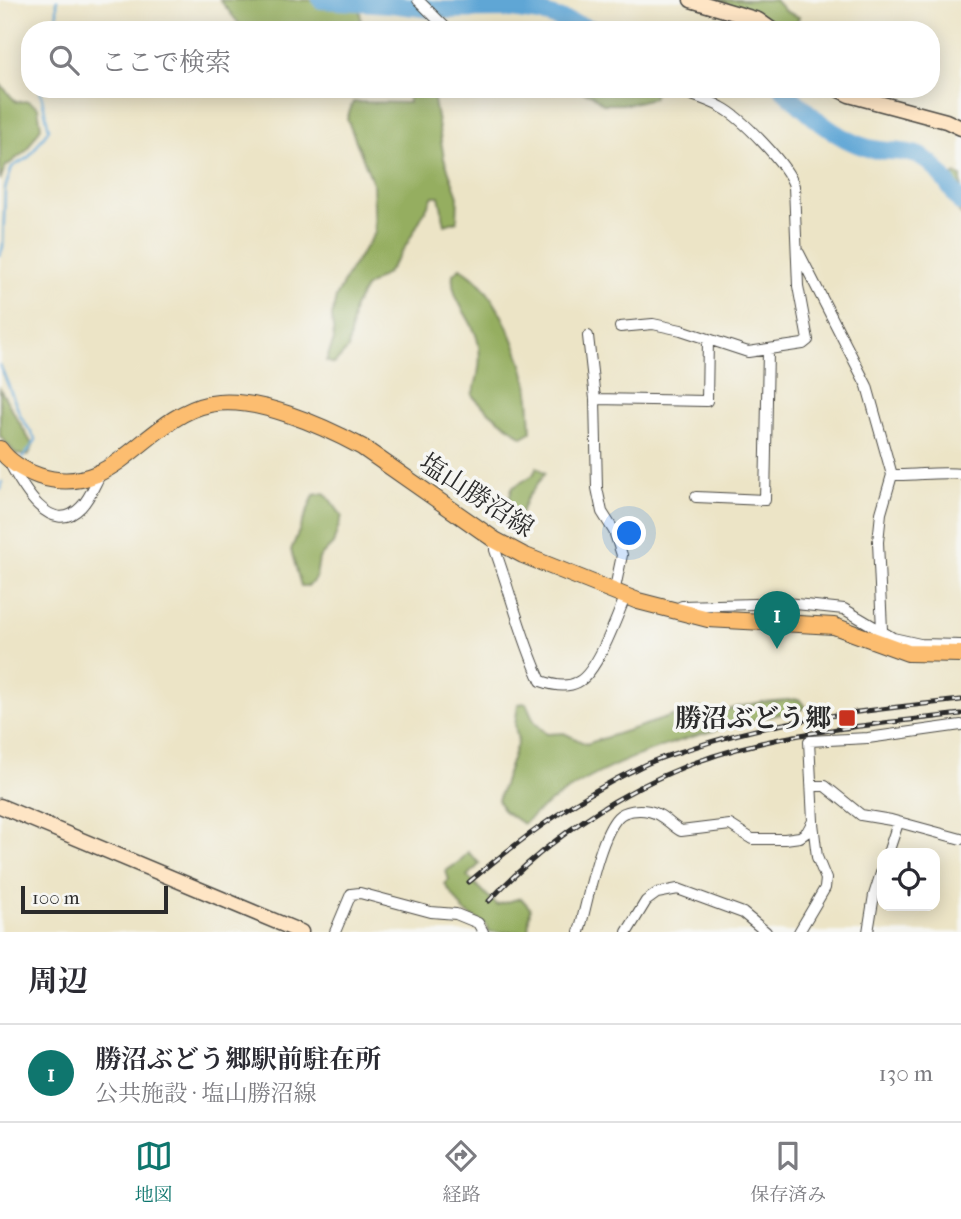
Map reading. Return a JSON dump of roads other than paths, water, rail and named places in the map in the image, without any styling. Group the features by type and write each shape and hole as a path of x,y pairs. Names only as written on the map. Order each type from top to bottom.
{"main road":[{"name":"塩山勝沼線","path":"2,452 17,465 36,475 66,480 102,473 189,410 211,404 250,403 362,447 495,540 523,555 620,595 708,619 834,626 908,653 961,654"}],"street":[{"path":"418,0 439,21"},
{"path":"691,0 759,21"},
{"path":"620,327 653,324 681,330 748,352 803,344 808,340 799,286 794,186 786,167 723,107 699,98"},
{"path":"860,98 946,121 961,128"},
{"path":"797,250 867,386 892,475 881,513 878,542 882,630"},
{"path":"495,540 495,550 528,653 541,681 568,685 584,679 598,657 620,595 622,555 614,531 602,512 597,488 595,399 588,336"},
{"path":"595,399 707,401 709,339"},
{"path":"696,497 765,500 768,351"},
{"path":"2,452 25,492 44,512 57,516 68,515 80,508 102,473"},
{"path":"892,475 911,476 943,472 961,474"},
{"path":"673,611 682,606 786,603 844,609 893,638 920,643 961,645"},
{"path":"799,932 825,888 826,879 817,857 809,741 869,738 961,725"},
{"path":"812,786 825,786 861,815 961,839"},
{"path":"0,806 301,932"},
{"path":"579,932 606,840 619,815 628,811 645,810 663,816 681,831 730,825 752,839 800,837 807,832 813,821"},
{"path":"890,848 898,822"},
{"path":"868,932 877,886"},
{"path":"627,932 646,901 657,893 678,889 743,913 766,932"},
{"path":"335,932 351,894 359,893 431,912 456,914 478,923 484,932"}],"waterway":[{"path":"57,0 57,21"},
{"path":"321,0 439,10 511,9 545,14 567,21"},
{"path":"0,255 3,247 5,189 12,167 29,157 49,129 42,98"},
{"path":"793,98 812,116 856,144 922,157 938,172 961,203"},
{"path":"0,365 21,417 36,440 23,458"},
{"path":"0,489 2,482"}],"railway":[{"path":"469,882 572,805 660,758 727,737 793,722 961,700"},
{"path":"489,901 517,873 580,823 648,783 685,767 722,753 811,733 961,714"}],"place":[{"name":"勝沼ぶどう郷駅前駐在所","path":"777,649"},
{"name":"勝沼ぶどう郷","path":"847,718"}]}
